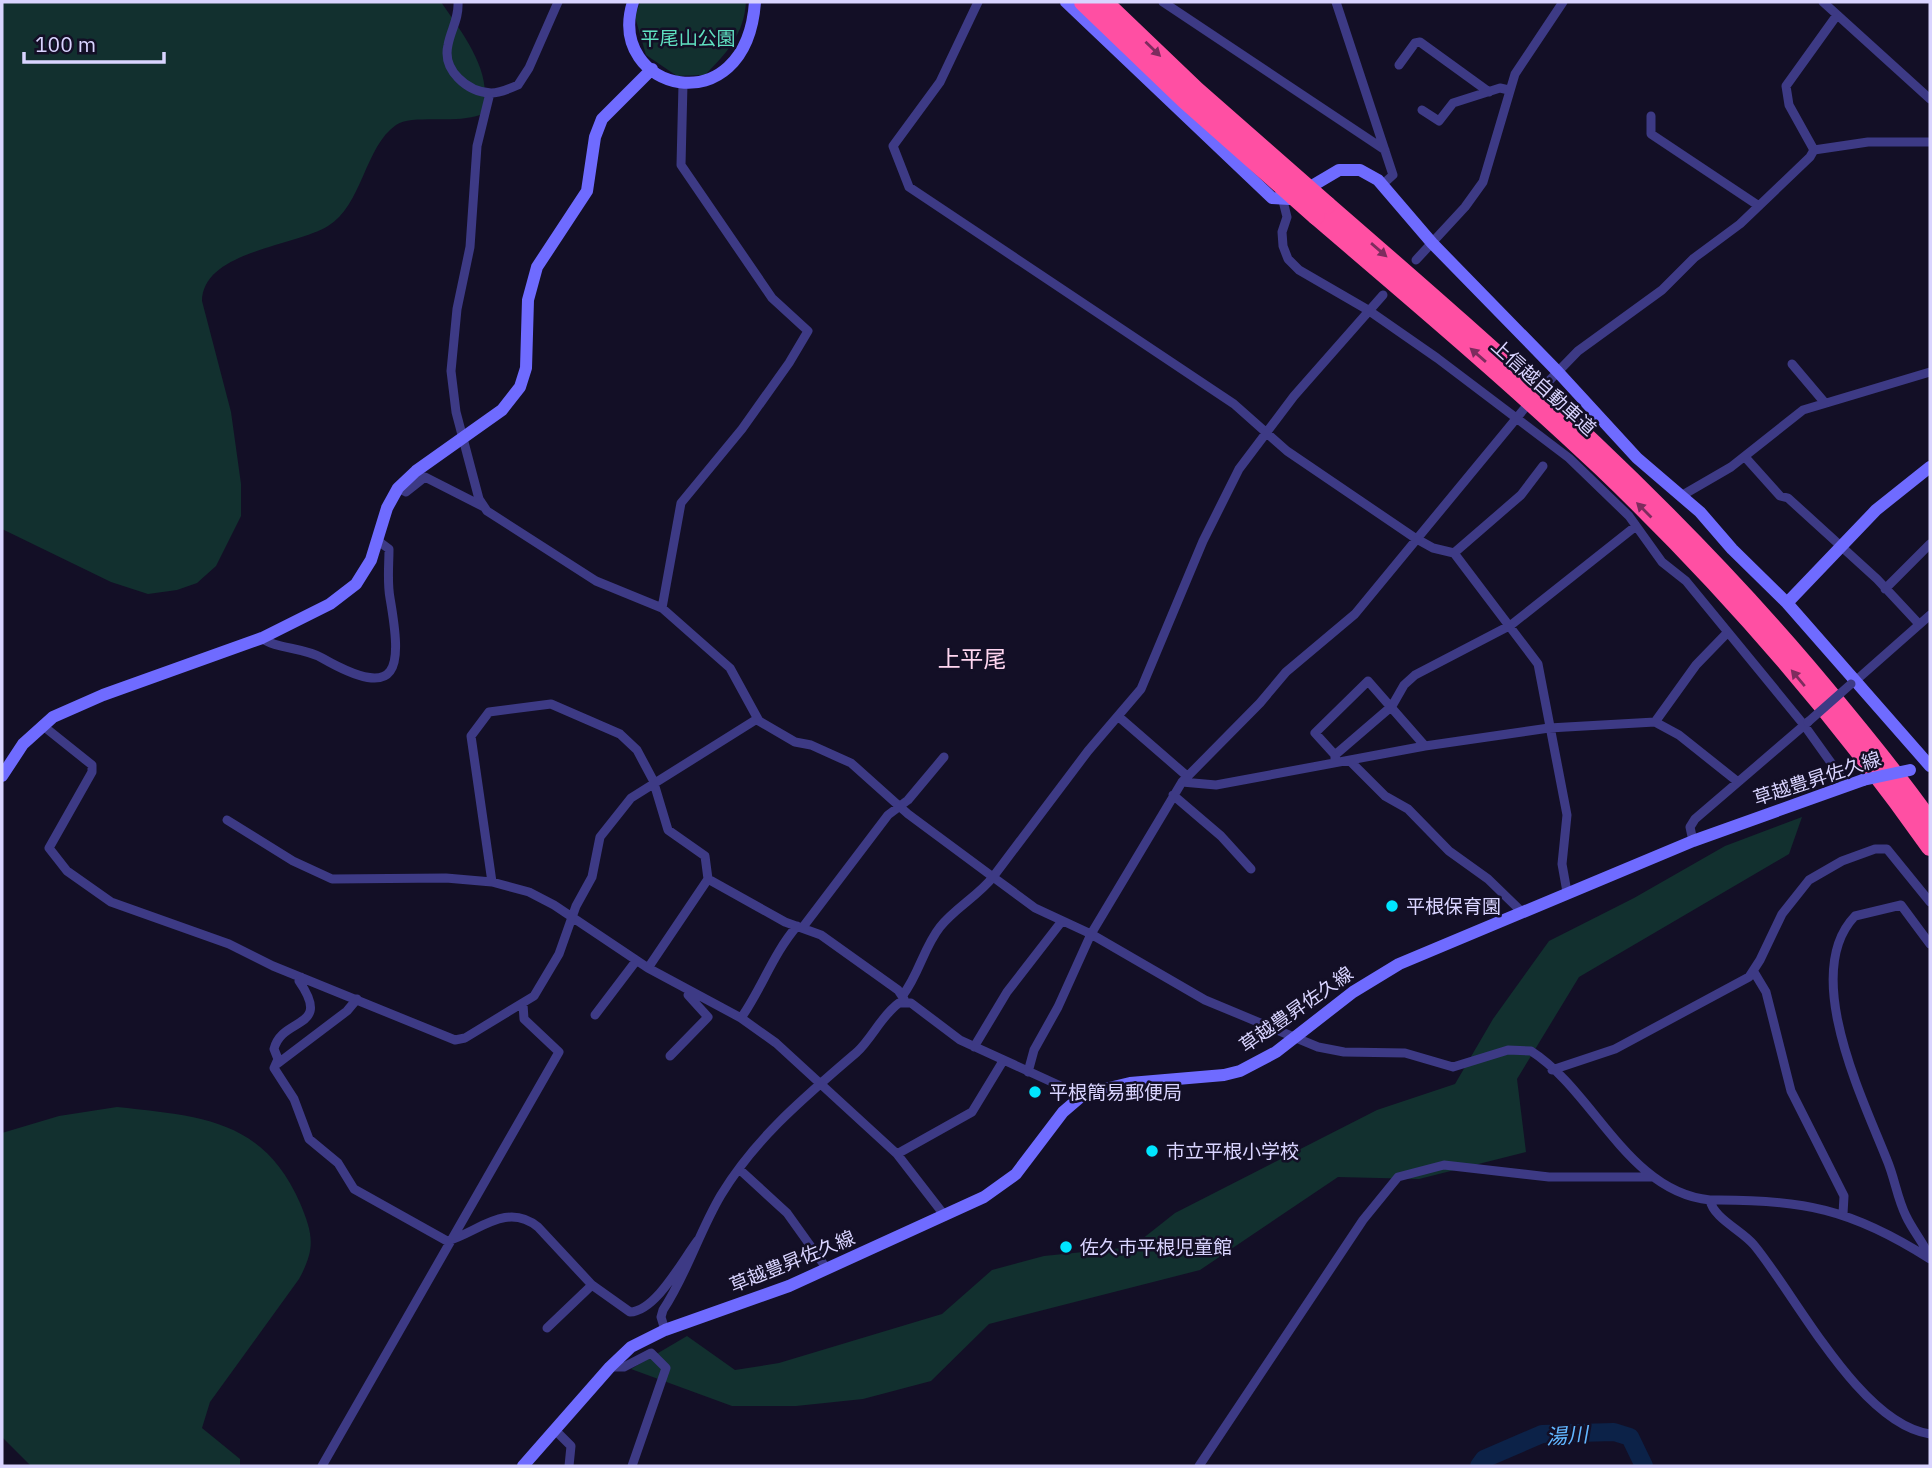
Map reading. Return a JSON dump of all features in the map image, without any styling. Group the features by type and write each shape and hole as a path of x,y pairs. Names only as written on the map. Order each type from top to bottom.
{"highway":[{"name":"上信越自動車道","path":"1083,2 1185,100 1514,368 1669,514 1776,629 1873,746 1930,822"},
{"name":"上信越自動車道","path":"1104,2 1322,211 1541,412 1667,533 1863,755 1930,847"}],"street":[{"path":"458,2 458,19 447,46 448,60 455,74 469,88 491,93 518,85 529,68 558,2"},
{"path":"633,2 630,35 638,54 652,69 683,85 709,81 730,66 746,40 755,2"},
{"path":"978,2 940,82 893,146 909,187 1234,404 1265,434 1415,538 1433,548 1454,553 1538,664 1567,815 1563,864 1567,892"},
{"path":"1066,2 1264,192 1283,201"},
{"path":"1163,2 1385,150"},
{"path":"1336,2 1393,175 1383,184"},
{"path":"1416,260 1483,182 1509,90 1522,62 1563,2"},
{"path":"1823,2 1930,97"},
{"path":"1814,150 1789,105 1786,86 1837,15"},
{"path":"1399,65 1415,43 1420,42 1489,92"},
{"path":"2,776 23,744 42,725 79,705 262,638 330,604 356,584 366,572 387,508 398,488 415,471 502,410 520,387 526,369 528,300 537,267 587,191 595,136 602,119 652,69"},
{"path":"662,608 681,503 750,418 808,331 772,298 681,165 683,85"},
{"path":"1422,110 1439,121 1453,103 1504,88 1509,90"},
{"path":"484,507 475,487 453,395 453,347 457,309 470,247 477,146 491,93"},
{"path":"1651,116 1651,134 1759,206"},
{"path":"1545,385 1578,351 1662,290 1694,258 1759,206 1814,150 1868,142 1930,142"},
{"path":"1283,201 1324,176 1346,169 1367,173 1383,184 1432,243 1646,467 1708,519 1732,549 1787,603 1930,767"},
{"path":"1283,201 1287,217 1282,232 1283,246 1288,259 1320,284 1368,310 1462,376 1569,458 1629,516 1662,562 1686,581 1727,633 1806,723 1847,785"},
{"path":"301,977 299,981 310,1001 310,1012 304,1021 277,1040 274,1049 278,1059 276,1075 294,1099 309,1139 339,1165 354,1189 442,1240 452,1240 494,1220 522,1218 538,1227 592,1285 622,1308 630,1312 641,1310 652,1303 698,1240 738,1169 782,1117 859,1050 893,1007 904,998 941,926 993,877 1081,760 1119,717 1149,675 1219,505 1239,469 1265,434 1382,295"},
{"path":"1792,364 1825,403"},
{"path":"1681,496 1745,457 1795,416 1825,403 1930,372"},
{"path":"1028,1072 1034,1050 1058,1007 1091,934 1184,779 1260,703 1286,672 1355,614 1524,409"},
{"path":"1745,457 1780,496 1788,498 1919,624"},
{"path":"1454,553 1521,495 1543,466"},
{"path":"1787,603 1839,546 1883,504 1930,467"},
{"path":"398,488 406,492 425,477 484,507 596,581 662,608 730,668 757,719 795,742 811,745 851,764 900,806 1035,908 1091,934 1205,1000 1293,1038 1333,1051 1412,1054 1453,1067 1508,1050 1525,1049 1552,1070 1653,1177 1685,1194 1710,1200 1802,1203 1843,1214 1884,1232 1930,1259"},
{"path":"1335,759 1392,706 1404,685 1415,675 1511,625 1636,526"},
{"path":"262,638 272,645 301,648 364,679 385,675 392,668 397,651 390,596 389,550 377,540"},
{"path":"1885,589 1930,544"},
{"path":"1693,841 1692,822 1930,615"},
{"path":"1655,722 1696,665 1727,633"},
{"path":"1335,759 1315,733 1368,681 1425,746"},
{"path":"492,882 471,736 489,712 551,704 590,719 629,741 654,784 668,830 705,856 708,879 648,968"},
{"path":"1119,717 1184,779 1216,785 1335,759 1350,761 1425,746 1549,728 1655,722 1679,735 1738,782"},
{"path":"42,725 92,765 92,772 50,842 52,853 67,871 111,902 229,944 301,977 455,1040 534,996 559,954 572,917 592,877 600,836 631,798 719,740 757,719"},
{"path":"741,1018 763,984 775,956 888,815 900,806 944,757"},
{"path":"1350,761 1385,796 1408,809 1449,851 1488,879 1522,912"},
{"name":"草越豊昇佐久線","path":"523,1466 610,1367 631,1348 665,1330 789,1286 984,1197 1009,1180 1063,1112 1078,1099 1101,1087 1232,1073 1256,1064 1353,992 1399,964 1693,841 1863,780 1930,767"},
{"path":"1173,795 1221,836 1251,870"},
{"path":"227,820 293,861 332,879 446,878 492,882 528,892 685,990 741,1018 821,1081 897,1154 945,1216"},
{"path":"1552,1070 1615,1049 1754,972 1790,900 1809,880 1842,860 1875,849 1887,849 1930,902"},
{"path":"708,879 842,949 904,998 974,1047 1065,1088 1078,1099"},
{"path":"1930,944 1901,905 1854,916 1839,943 1832,987 1846,1053 1889,1164 1899,1200 1930,1259"},
{"path":"974,1047 1007,992 1062,921"},
{"path":"595,1015 636,961"},
{"path":"1754,972 1766,992 1791,1091 1844,1196 1843,1214"},
{"path":"670,1056 708,1017 685,990"},
{"path":"276,1064 347,1011 357,999"},
{"path":"322,1466 559,1052 524,1019 523,1004"},
{"path":"897,1154 972,1112 1003,1061"},
{"path":"1199,1466 1363,1220 1398,1177 1416,1170 1444,1165 1549,1177 1653,1177"},
{"path":"738,1169 788,1213 827,1269"},
{"path":"1710,1200 1715,1210 1745,1234 1772,1268 1850,1378 1900,1424 1930,1434"},
{"path":"665,1330 662,1314 690,1263 698,1240"},
{"path":"547,1328 592,1285"},
{"path":"610,1367 624,1367 651,1353 666,1368 632,1466"},
{"path":"555,1430 571,1446 569,1466"}],"green space":[{"path":"2,2 441,2 467,41 481,71 484,101 480,115 459,119 412,120 396,125 377,147 349,205 339,217 313,233 233,261 217,271 206,284 202,301 231,412 241,484 241,516 216,566 197,583 177,590 148,594 111,582 2,529"},
{"name":"平尾山公園","path":"640,2 746,2 738,33 713,67 705,75 677,76 646,55 635,17"},
{"path":"1802,817 1789,854 1579,977 1517,1079 1526,1152 1419,1179 1338,1177 1200,1270 989,1324 931,1381 863,1399 796,1406 732,1406 631,1369 687,1336 735,1370 779,1363 942,1314 992,1270 1044,1256 1132,1247 1175,1213 1377,1110 1455,1084 1493,1019 1549,941 1634,898 1725,846"},
{"path":"117,1107 201,1119 225,1126 247,1138 267,1153 285,1175 308,1224 310,1250 299,1279 210,1402 202,1428 240,1459 240,1466 31,1466 2,1437 2,1133 59,1116"}],"waterway":[{"name":"湯川","path":"1479,1466 1484,1459 1542,1434 1614,1432 1630,1437 1644,1466"}],"place":[{"name":"平根保育園","path":"1392,906"},
{"name":"平根簡易郵便局","path":"1035,1092"},
{"name":"市立平根小学校","path":"1152,1151"},
{"name":"佐久市平根児童館","path":"1066,1247"}],"district":[{"name":"上平尾","path":"972,658"}]}
